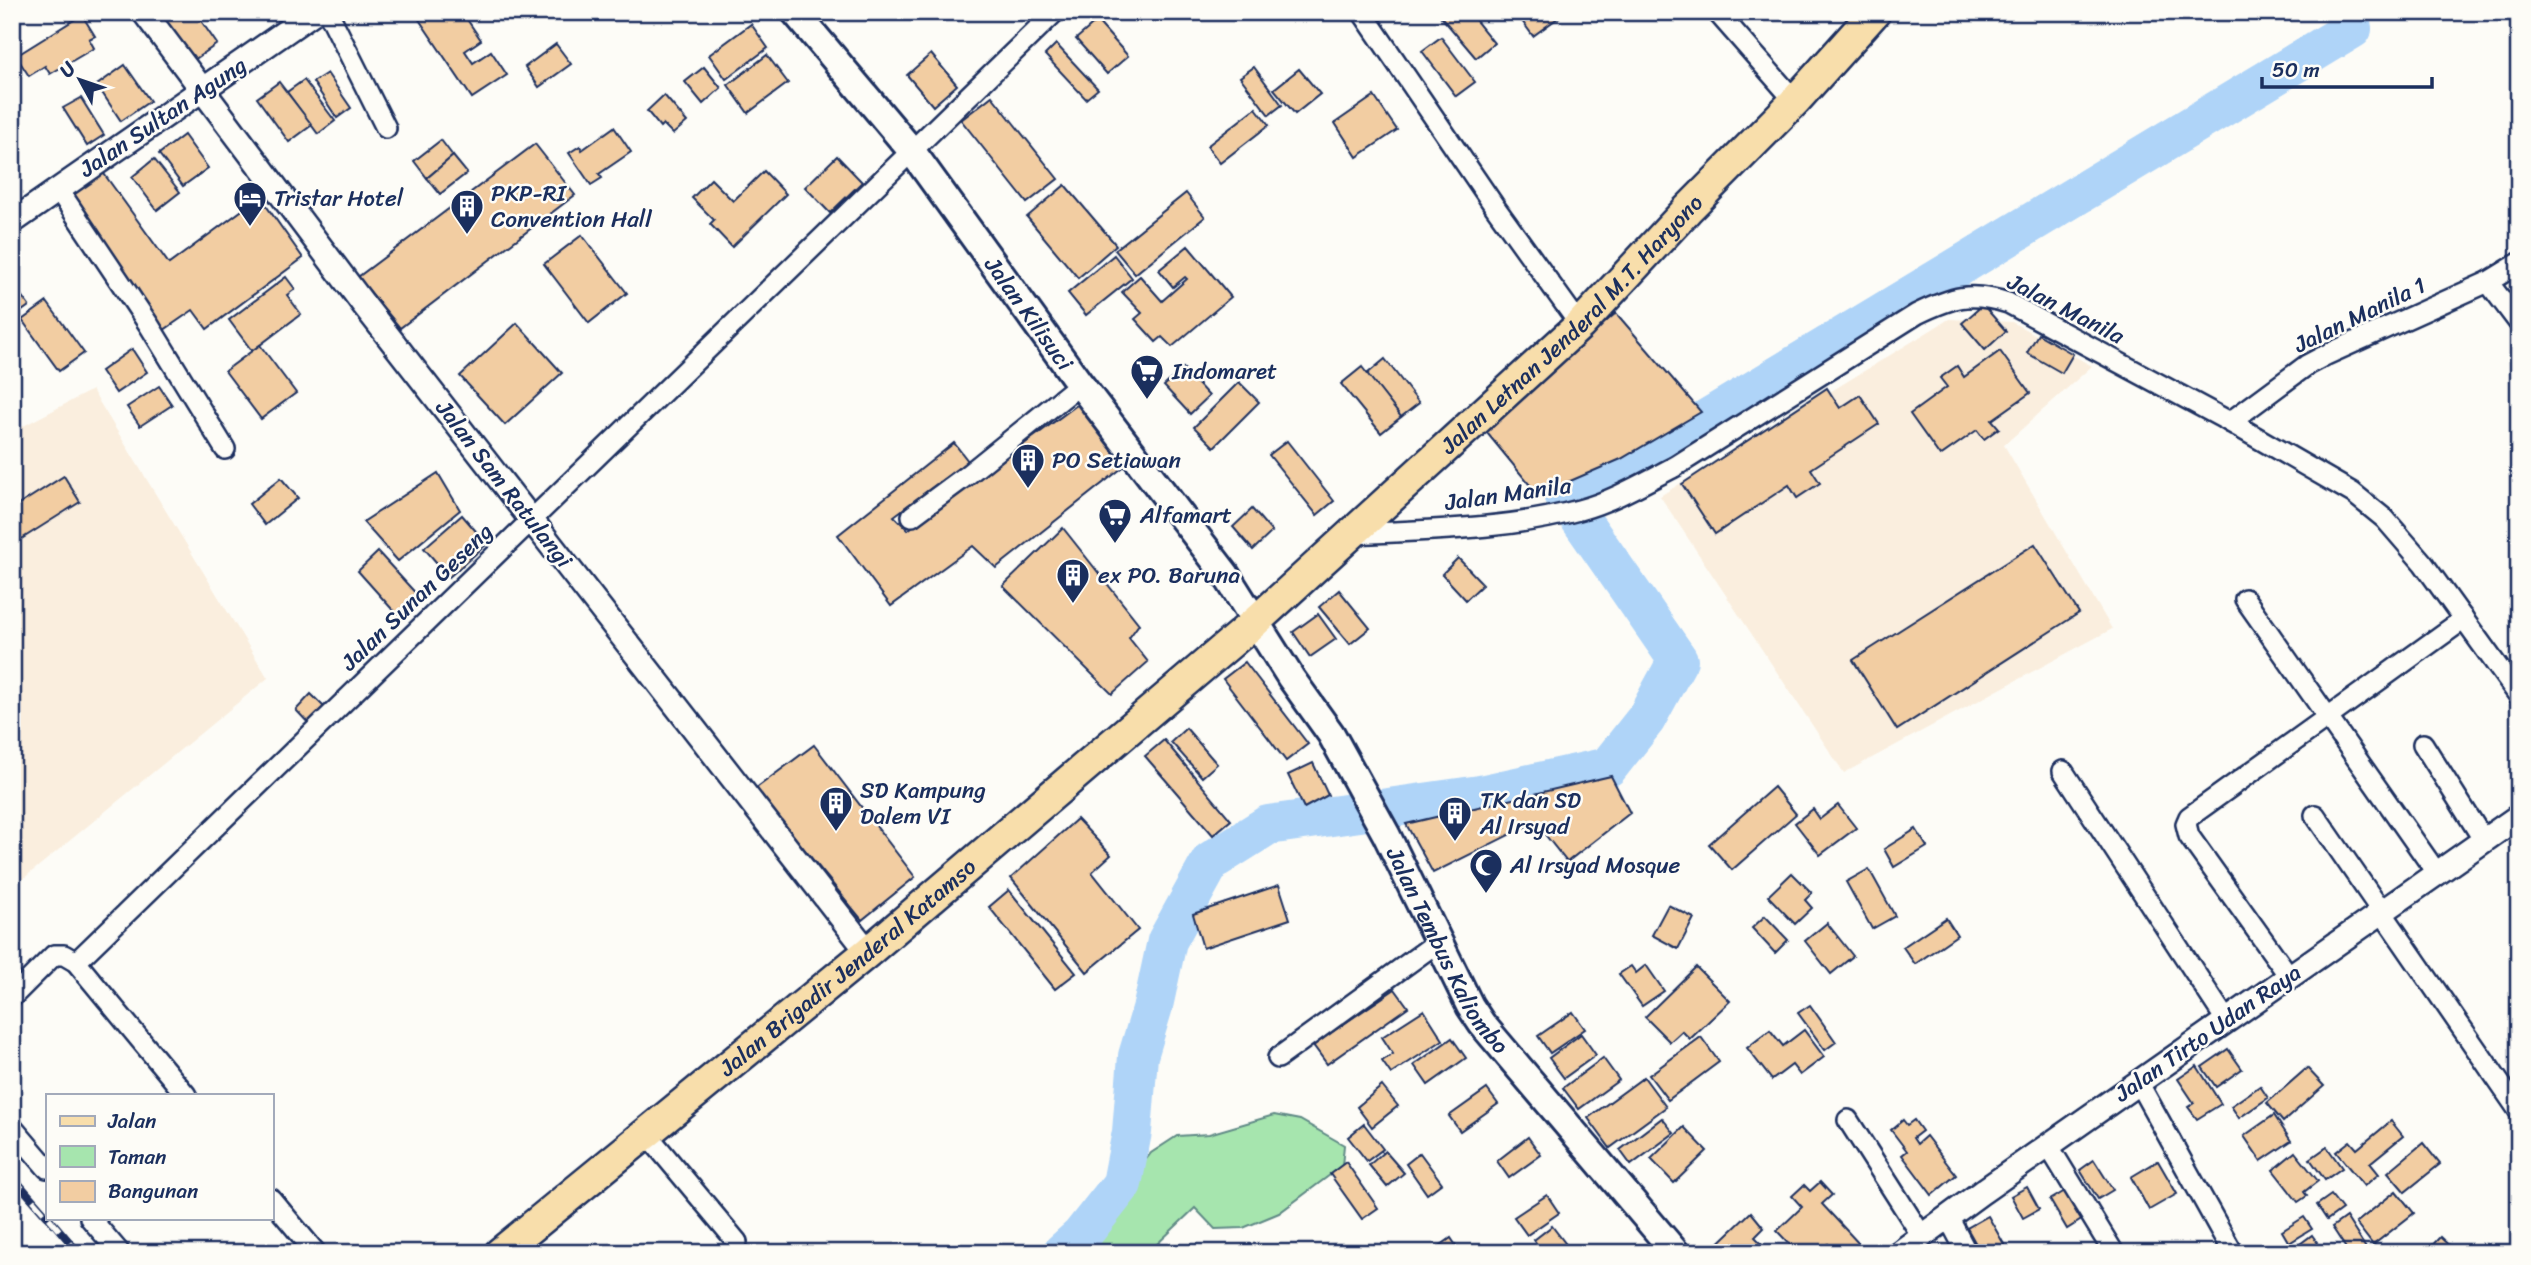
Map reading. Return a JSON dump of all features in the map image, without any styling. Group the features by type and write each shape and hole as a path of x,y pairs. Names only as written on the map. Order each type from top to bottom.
{"main road":[{"name":"Jalan Kilisuci","path":"795,12 911,150 1080,384 1226,575 1255,622"},
{"name":"Jalan Letnan Jenderal M.T. Haryono","path":"1255,622 1580,325 1795,101 1875,12"},
{"name":"Jalan Tembus Kaliombo","path":"1255,622 1331,734 1386,834 1470,1006 1482,1024 1673,1252"},
{"name":"Jalan Brigadir Jenderal Katamso","path":"500,1253 868,952 1255,622"}],"street":[{"name":"Jalan Sam Ratulangi","path":"144,12 364,305 868,952"},
{"name":"Jalan Sultan Agung","path":"12,222 314,12"},
{"path":"328,12 386,128"},
{"name":"Jalan Sunan Geseng","path":"76,962 1055,12"},
{"path":"1362,12 1495,207 1580,325"},
{"path":"1717,12 1795,101"},
{"path":"58,189 149,325 225,449"},
{"name":"Jalan Manila 1","path":"2230,422 2307,365 2488,282 2519,263"},
{"path":"2488,282 2519,323"},
{"name":"Jalan Manila","path":"1351,534 1496,526 1574,511 1635,487 1676,466 1917,314 1942,302 1966,295 1987,296 2008,303 2230,422 2353,492 2402,537 2423,562 2519,696"},
{"path":"912,516 1080,384"},
{"path":"2245,598 2436,872"},
{"path":"2288,976 2189,836 2186,824 2189,817 2464,619"},
{"path":"2423,744 2483,839"},
{"path":"2063,771 2226,1020"},
{"path":"2315,815 2519,1111"},
{"name":"Jalan Tirto Udan Raya","path":"1899,1253 2048,1145 2519,816"},
{"path":"1278,1058 1439,942"},
{"path":"12,997 54,956 64,955 76,962 185,1094"},
{"path":"2138,1082 2234,1253"},
{"path":"1848,1120 1922,1236"},
{"path":"12,1127 46,1167"},
{"path":"646,1133 737,1242"},
{"path":"2048,1145 2114,1253"},
{"path":"273,1201 316,1253"},
{"path":"1948,1217 1967,1253"},
{"path":"92,1220 120,1253"}],"shaded area":[{"path":"1949,319 2012,322 2092,366 2004,445 2112,629 1844,773 1660,496"},
{"path":"92,390 268,678 12,888 12,432"}],"green space":[{"path":"1274,1115 1300,1120 1344,1145 1342,1166 1279,1213 1243,1228 1215,1229 1195,1208 1154,1247 1157,1253 1075,1253 1151,1153 1177,1136 1209,1134"}],"building":[{"path":"173,12 195,12 217,44 191,62 162,20"},
{"path":"414,12 462,12 481,40 465,51 473,63 491,51 507,75 472,98"},
{"path":"1437,12 1469,12 1494,43 1476,58"},
{"path":"1533,12 1566,12 1533,36 1522,21"},
{"path":"82,15 95,36 89,39 94,48 50,74 45,66 29,76 16,56"},
{"path":"1097,21 1128,56 1107,74 1076,39"},
{"path":"751,24 768,48 726,79 709,55"},
{"path":"1441,37 1475,82 1456,96 1422,51"},
{"path":"556,44 571,64 539,87 525,67"},
{"path":"1056,44 1098,89 1086,99 1045,55"},
{"path":"931,54 957,85 933,106 907,75"},
{"path":"767,55 788,83 748,113 728,85"},
{"path":"125,65 150,101 121,121 97,85"},
{"path":"704,67 721,88 703,104 685,82"},
{"path":"1254,67 1282,105 1269,115 1240,77"},
{"path":"1299,69 1320,94 1295,114 1274,89"},
{"path":"327,73 351,108 337,118 313,82"},
{"path":"304,80 335,121 318,134 287,92"},
{"path":"279,82 312,125 289,142 257,98"},
{"path":"664,95 687,122 673,134 663,124 660,127 647,111"},
{"path":"992,96 1058,179 1027,203 961,120"},
{"path":"1374,96 1397,130 1357,157 1335,123"},
{"path":"81,98 104,135 87,146 63,108"},
{"path":"1256,108 1269,125 1220,163 1207,146"},
{"path":"614,127 631,152 599,174 602,178 591,185 569,153 580,146 582,150"},
{"path":"184,135 208,168 183,186 159,154"},
{"path":"441,140 453,156 427,178 414,161"},
{"name":"PKP-RI Convention Hall","path":"535,144 575,195 400,328 358,277"},
{"path":"453,156 467,173 440,194 427,178"},
{"path":"837,156 862,182 830,213 805,187"},
{"path":"154,159 180,192 157,210 132,177"},
{"name":"Tristar Hotel","path":"102,171 169,264 260,197 303,258 207,329 193,310 164,330 71,193"},
{"path":"764,171 786,194 732,247 710,224 714,220 692,198 711,179 733,201"},
{"path":"1065,185 1116,245 1078,278 1027,217"},
{"path":"1186,193 1205,217 1135,274 1115,250"},
{"path":"582,235 627,293 589,323 544,264"},
{"path":"1188,246 1231,297 1172,347 1162,337 1156,342 1135,319 1142,313 1122,292 1140,276 1162,301 1187,279 1185,277 1173,287 1159,270"},
{"path":"1114,255 1132,278 1086,315 1068,293"},
{"path":"286,277 295,289 287,295 301,314 252,351 229,320"},
{"path":"12,283 29,306 12,318"},
{"path":"47,302 84,353 59,371 22,320"},
{"path":"1983,305 2006,331 1985,350 1962,323"},
{"path":"1616,313 1701,412 1621,459 1538,495 1483,428"},
{"path":"517,323 562,373 505,425 460,376"},
{"path":"2038,334 2073,354 2062,373 2027,353"},
{"path":"260,345 296,393 261,419 225,371"},
{"path":"132,349 147,372 116,393 101,371"},
{"path":"2000,351 2030,393 1992,420 1999,428 1984,439 1977,430 1940,456 1910,414 1947,387 1940,378 1957,366 1964,377"},
{"path":"1385,359 1419,403 1401,417 1367,374"},
{"path":"1362,367 1401,417 1381,433 1341,384"},
{"path":"1183,368 1209,396 1190,414 1164,386"},
{"path":"1239,382 1259,402 1214,447 1194,427"},
{"path":"159,386 172,405 140,426 127,407"},
{"path":"1827,388 1840,408 1860,395 1879,424 1811,469 1820,483 1797,498 1789,485 1715,534 1682,484"},
{"name":"PO Setiawan","path":"1081,402 1127,464 996,568 973,546 891,606 838,535 954,443 968,461 894,516 908,530"},
{"path":"1287,441 1334,501 1317,515 1269,455"},
{"path":"438,473 460,510 398,561 363,522"},
{"path":"64,476 80,502 12,545 12,509"},
{"path":"281,478 298,498 265,525 249,504"},
{"path":"1252,509 1272,532 1253,550 1233,527"},
{"path":"462,515 487,544 449,577 424,548"},
{"name":"ex PO. Baruna","path":"1063,528 1139,624 1129,638 1148,662 1112,694 1003,586"},
{"path":"2035,544 2079,613 1897,730 1853,660"},
{"path":"378,552 420,598 399,617 358,571"},
{"path":"1458,558 1483,584 1466,600 1442,574"},
{"path":"1339,590 1370,628 1350,644 1319,607"},
{"path":"1318,614 1336,639 1310,657 1293,632"},
{"path":"1245,662 1308,744 1286,761 1223,679"},
{"path":"311,694 328,711 312,727 296,710"},
{"path":"1186,728 1217,764 1202,777 1171,742"},
{"path":"1164,740 1231,820 1213,835 1145,756"},
{"name":"SD Kampung Dalem VI","path":"814,745 915,877 862,920 755,789"},
{"path":"1313,763 1328,795 1304,808 1288,775"},
{"name":"TK dan SD Al Irsyad","path":"1611,776 1630,813 1567,862 1535,822 1433,873 1406,824"},
{"path":"1774,787 1796,814 1732,870 1709,844"},
{"path":"1838,805 1856,828 1820,855 1795,823 1813,809 1820,819"},
{"path":"1077,819 1111,855 1092,872 1138,930 1087,972 1011,878"},
{"path":"1916,829 1927,847 1894,867 1884,849"},
{"path":"1869,869 1895,916 1872,929 1846,882"},
{"path":"1792,873 1812,893 1805,900 1812,908 1795,924 1768,896"},
{"path":"1279,885 1290,919 1203,948 1193,914"},
{"path":"1009,890 1076,973 1055,989 989,907"},
{"path":"1668,905 1694,918 1678,949 1652,935"},
{"path":"1765,916 1788,940 1775,953 1752,928"},
{"path":"1946,918 1957,935 1915,964 1903,947"},
{"path":"1827,923 1853,956 1831,974 1805,941"},
{"path":"1646,965 1664,991 1642,1006 1619,974 1631,966 1636,973"},
{"path":"1696,967 1730,1001 1690,1039 1682,1031 1670,1042 1645,1017"},
{"path":"1395,989 1408,1007 1327,1064 1313,1045"},
{"path":"1810,1005 1836,1042 1825,1050 1798,1013"},
{"path":"1424,1010 1443,1040 1391,1074 1382,1061 1393,1054 1382,1037"},
{"path":"1573,1012 1585,1029 1550,1053 1538,1036"},
{"path":"1770,1030 1783,1046 1804,1030 1824,1057 1800,1075 1792,1065 1772,1080 1747,1048"},
{"path":"1581,1034 1596,1055 1564,1078 1549,1058"},
{"path":"1701,1037 1719,1062 1668,1100 1649,1075"},
{"path":"1452,1038 1466,1058 1428,1085 1414,1065"},
{"path":"2228,1049 2242,1069 2216,1087 2202,1067"},
{"path":"1603,1058 1619,1080 1579,1109 1563,1088"},
{"path":"2197,1066 2221,1104 2197,1119 2188,1107 2194,1103 2178,1079"},
{"path":"2307,1068 2324,1086 2283,1122 2267,1103"},
{"path":"1644,1077 1666,1107 1610,1148 1588,1118"},
{"path":"1382,1086 1398,1106 1372,1127 1357,1107"},
{"path":"2260,1086 2268,1098 2239,1118 2231,1106"},
{"path":"1487,1089 1498,1104 1460,1131 1449,1116"},
{"path":"2274,1115 2291,1141 2261,1161 2244,1136"},
{"path":"1662,1118 1674,1133 1631,1165 1620,1150"},
{"path":"1903,1120 1907,1125 1914,1120 1922,1131 1913,1138 1917,1144 1926,1136 1956,1175 1932,1195 1902,1155 1907,1151 1891,1130"},
{"path":"2391,1121 2403,1136 2370,1163 2379,1174 2364,1186 2336,1152 2350,1141 2357,1149"},
{"path":"1364,1124 1383,1149 1367,1161 1348,1137"},
{"path":"1684,1127 1707,1151 1674,1183 1651,1159"},
{"path":"1528,1137 1541,1155 1509,1178 1497,1161"},
{"path":"2423,1143 2440,1164 2405,1192 2388,1172"},
{"path":"2327,1147 2342,1168 2325,1180 2310,1159"},
{"path":"1385,1151 1404,1173 1387,1187 1369,1165"},
{"path":"2295,1152 2318,1181 2304,1192 2307,1196 2298,1202 2273,1170"},
{"path":"1420,1153 1442,1183 1427,1194 1406,1164"},
{"path":"2094,1160 2113,1190 2098,1199 2080,1170"},
{"path":"2158,1161 2177,1194 2149,1210 2131,1177"},
{"path":"1346,1162 1378,1208 1362,1219 1330,1174"},
{"path":"1820,1182 1832,1195 1822,1204 1860,1245 1851,1253 1836,1253 1828,1244 1819,1253 1798,1253 1777,1231 1802,1207 1792,1196 1804,1185 1810,1191"},
{"path":"2027,1187 2039,1209 2023,1218 2011,1196"},
{"path":"2065,1191 2083,1219 2067,1229 2050,1200"},
{"path":"2396,1191 2414,1213 2373,1245 2356,1223"},
{"path":"1547,1195 1559,1213 1527,1235 1514,1217"},
{"path":"2331,1195 2342,1209 2327,1220 2317,1205"},
{"path":"1751,1212 1764,1228 1755,1237 1762,1244 1752,1253 1742,1253 1739,1248 1734,1253 1708,1253"},
{"path":"1988,1216 2009,1253 1981,1253 1967,1228"},
{"path":"2304,1217 2312,1229 2289,1243 2282,1231"},
{"path":"2346,1217 2369,1253 2349,1253 2332,1227"},
{"path":"1552,1226 1571,1251 1569,1253 1543,1253 1534,1240"},
{"path":"2312,1235 2325,1253 2288,1253"},
{"path":"2440,1237 2457,1253 2425,1253"},
{"path":"1451,1238 1461,1253 1430,1253"}],"waterway":[{"path":"1062,1253 1081,1236 1122,1184 1132,1132 1138,1056 1153,1006 1167,941 1211,861 1268,825 1480,795 1608,767 1646,719 1678,660 1563,494 1632,464 2352,29 2346,12"}],"railway":[{"path":"12,1176 46,1215"},
{"path":"51,1220 79,1253"}],"place":[{"name":"Tristar Hotel","path":"250,228"},
{"name":"PKP-RI Convention Hall","path":"467,236"},
{"name":"Indomaret","path":"1147,401"},
{"name":"PO Setiawan","path":"1028,490"},
{"name":"Alfamart","path":"1115,545"},
{"name":"ex PO. Baruna","path":"1073,605"},
{"name":"SD Kampung Dalem VI","path":"836,833"},
{"name":"TK dan SD Al Irsyad","path":"1455,843"},
{"name":"Al Irsyad Mosque","path":"1486,895"}]}
